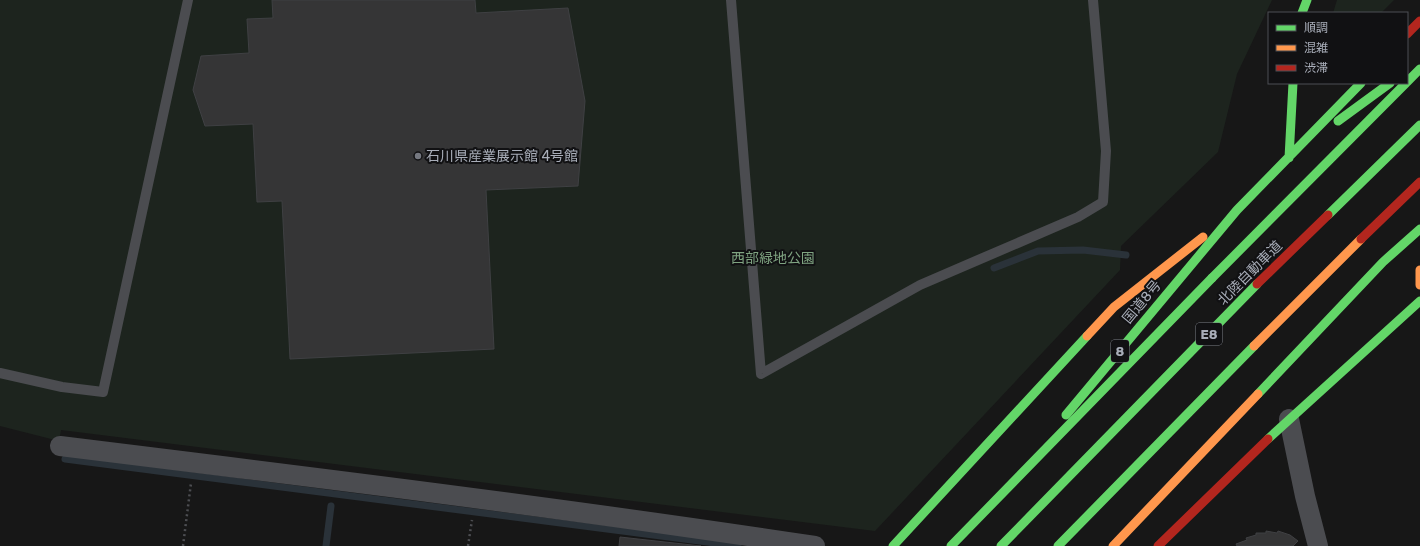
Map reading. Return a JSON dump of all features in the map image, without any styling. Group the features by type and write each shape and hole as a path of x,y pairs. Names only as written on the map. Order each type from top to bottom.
{"main road":[{"path":"1302,12 1307,0"},
{"path":"1408,33 1420,21"},
{"path":"1408,69 1420,61"},
{"path":"1408,80 1420,69"},
{"path":"1289,158 1293,84"},
{"name":"国道8号","path":"952,546 1023,467 1237,210 1360,84"},
{"path":"1289,158 1389,84"},
{"path":"952,546 1212,278 1404,84"},
{"name":"北陸自動車道","path":"1001,546 1270,271 1420,125"},
{"path":"1058,546 1295,304 1420,182"},
{"path":"893,546 1114,307 1237,210"},
{"path":"1113,546 1382,262 1420,229"},
{"path":"1420,270 1420,285"},
{"path":"1158,546 1289,419 1420,301"}],"street":[{"path":"1289,419 1305,496 1318,546"},
{"path":"60,446 194,462 675,525 815,546"}],"lane":[{"path":"0,373 62,387 103,392 188,0"},
{"path":"731,0 762,374 920,285 1078,217 1102,202 1106,151 1093,0"}],"path":[{"path":"183,546 194,462"}],"green space":[{"name":"西部緑地公園","path":"0,0 1272,0 1237,74 1218,152 1121,246 1120,270 875,531 61,430 59,441 0,426"},
{"path":"1337,0 1394,0 1382,12 1333,12"}],"building":[{"name":"石川県産業展示館 4号館","path":"272,0 475,0 476,13 568,8 585,101 578,186 486,190 494,349 290,359 282,201 257,202 253,124 205,126 193,90 201,56 249,53 247,19 273,18"},
{"path":"1266,531 1277,533 1278,531 1290,535 1298,541 1293,546 1237,546 1236,544 1247,540 1246,538 1256,535 1256,533 1266,533"},
{"path":"620,537 701,546 619,546"}],"waterway":[{"path":"994,268 1038,251 1083,250 1126,255"},
{"path":"65,459 738,546"},
{"path":"326,546 331,506"}],"traffic: fast":[{"path":"1302,12 1307,0"},
{"path":"1408,81 1420,69"},
{"path":"1289,158 1293,84"},
{"path":"1066,415 1237,210 1360,84"},
{"path":"1338,121 1389,84"},
{"path":"1212,278 1405,84"},
{"path":"1328,215 1420,125"},
{"path":"1258,394 1383,262 1420,229"},
{"path":"951,546 1212,278"},
{"path":"1001,546 1257,284"},
{"path":"1268,439 1420,301"},
{"path":"893,546 1087,336"},
{"path":"1058,546 1254,346"}],"traffic: slow":[{"path":"1087,336 1114,307 1203,237"},
{"path":"1254,346 1361,239"},
{"path":"1420,270 1420,285"},
{"path":"1113,546 1258,394"}],"traffic: jam":[{"path":"1408,33 1420,21"},
{"path":"1361,239 1420,182"},
{"path":"1257,284 1328,215"},
{"path":"1158,546 1268,439"}],"place":[{"name":"石川県産業展示館 4号館","path":"418,156"}]}
